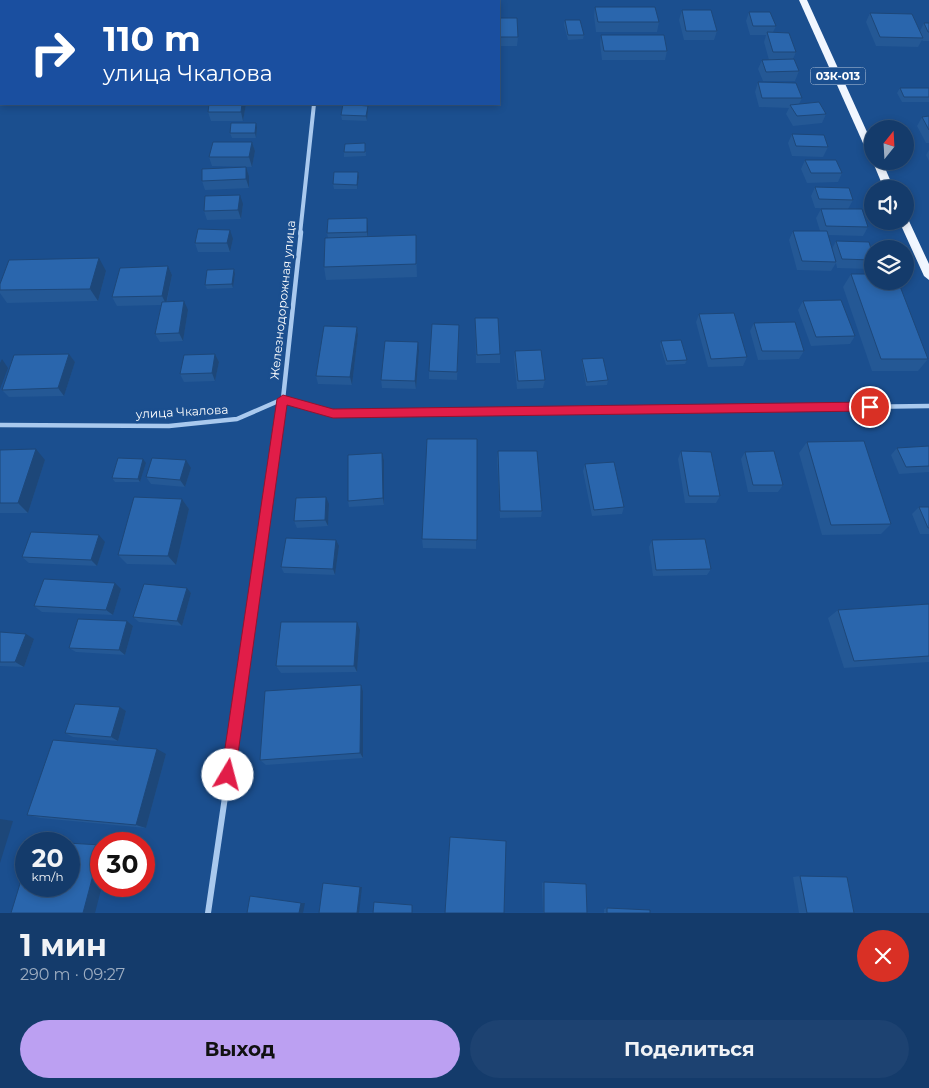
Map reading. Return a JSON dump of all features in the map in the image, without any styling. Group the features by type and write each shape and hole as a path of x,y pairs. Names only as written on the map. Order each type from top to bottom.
{"main road":[{"name":"03К-013","path":"803,0 864,134"},
{"path":"908,230 929,276"}],"street":[{"name":"Железнодорожная улица","path":"208,913 283,399 314,105"},
{"path":"283,399 333,414 929,406"},
{"name":"улица Чкалова","path":"0,425 169,426 237,419 283,399"}],"building":[{"path":"595,7 655,7 659,22 598,22"},
{"path":"682,10 711,10 717,31 686,31"},
{"path":"749,12 770,12 776,26 753,26"},
{"path":"870,13 912,14 923,38 880,37"},
{"path":"500,18 517,18 518,37 500,37"},
{"path":"565,20 580,20 584,35 568,35"},
{"path":"924,23 929,23 929,32 928,32"},
{"path":"767,32 789,33 796,52 773,52"},
{"path":"601,35 664,35 667,51 604,51"},
{"path":"794,59 799,71 766,72 762,60"},
{"path":"758,82 796,83 802,98 762,98"},
{"path":"900,88 929,88 929,97 904,97"},
{"path":"819,102 826,114 797,116 790,105"},
{"path":"209,105 242,105 241,112 208,112"},
{"path":"343,105 368,106 366,116 341,115"},
{"path":"929,116 929,130 922,117"},
{"path":"231,123 256,123 255,133 230,133"},
{"path":"792,134 824,135 828,147 796,146"},
{"path":"213,142 252,142 249,157 209,157"},
{"path":"365,143 365,152 344,152 345,144"},
{"path":"805,160 836,160 842,173 811,173"},
{"path":"246,167 246,179 202,181 202,169"},
{"path":"334,172 358,172 357,185 333,184"},
{"path":"815,187 849,188 853,200 819,199"},
{"path":"240,195 238,210 204,211 205,196"},
{"path":"821,209 862,209 864,227 826,226"},
{"path":"367,218 367,232 327,233 328,219"},
{"path":"198,229 230,230 227,243 195,243"},
{"path":"793,231 827,231 836,262 802,261"},
{"path":"416,235 416,264 324,267 325,238"},
{"path":"836,241 864,242 864,260 842,259"},
{"path":"99,258 90,289 0,290 0,284 9,260"},
{"path":"168,266 162,296 112,297 120,268"},
{"path":"234,269 232,284 205,285 207,270"},
{"path":"851,274 864,274 864,290 901,290 928,359 881,359"},
{"path":"841,300 855,336 816,337 803,301"},
{"path":"184,301 179,333 155,334 162,302"},
{"path":"734,313 747,357 711,359 699,314"},
{"path":"475,318 498,318 500,354 477,355"},
{"path":"795,322 804,351 762,351 754,323"},
{"path":"432,324 459,325 457,372 429,371"},
{"path":"324,326 357,327 350,377 316,376"},
{"path":"681,340 687,360 667,361 661,341"},
{"path":"385,341 418,342 415,381 381,380"},
{"path":"541,350 545,380 518,381 515,351"},
{"path":"69,354 58,388 2,390 14,355"},
{"path":"215,354 212,373 180,374 184,355"},
{"path":"603,358 608,380 587,382 582,359"},
{"path":"427,439 477,439 477,540 422,539"},
{"path":"864,441 891,524 831,525 807,442"},
{"path":"929,446 929,466 906,467 897,448"},
{"path":"36,449 18,503 0,503 0,450"},
{"path":"498,451 537,451 542,511 500,511"},
{"path":"681,451 711,452 720,496 689,496"},
{"path":"774,451 783,485 753,485 745,452"},
{"path":"382,453 383,498 348,501 348,455"},
{"path":"118,458 143,459 138,479 112,478"},
{"path":"152,458 186,460 180,480 146,477"},
{"path":"614,462 624,507 594,510 585,464"},
{"path":"134,497 182,499 168,556 118,555"},
{"path":"326,497 325,520 294,521 296,498"},
{"path":"919,507 929,507 929,528 928,528"},
{"path":"31,532 99,535 91,560 22,557"},
{"path":"286,538 336,540 333,569 281,567"},
{"path":"705,539 711,569 656,570 652,540"},
{"path":"44,579 115,583 106,610 34,606"},
{"path":"144,584 187,588 177,621 133,617"},
{"path":"929,604 929,656 854,661 838,610"},
{"path":"78,619 127,621 119,650 69,648"},
{"path":"281,622 357,622 354,666 276,666"},
{"path":"0,632 26,634 15,662 0,662"},
{"path":"361,685 360,753 260,760 265,691"},
{"path":"75,704 120,707 111,737 65,733"},
{"path":"53,740 157,749 136,825 27,815"},
{"path":"450,837 506,841 504,913 445,913"},
{"path":"80,844 90,844 90,887 83,913 11,913 16,897 80,897"},
{"path":"800,876 847,877 854,913 807,913"},
{"path":"544,882 586,884 587,913 544,913"},
{"path":"323,883 360,887 357,913 319,913"},
{"path":"250,896 301,903 299,913 247,913"},
{"path":"374,902 412,905 412,913 373,913"},
{"path":"607,908 650,910 650,913 607,913"}],"route":[{"path":"228,775 283,399 333,414 870,407"}]}
